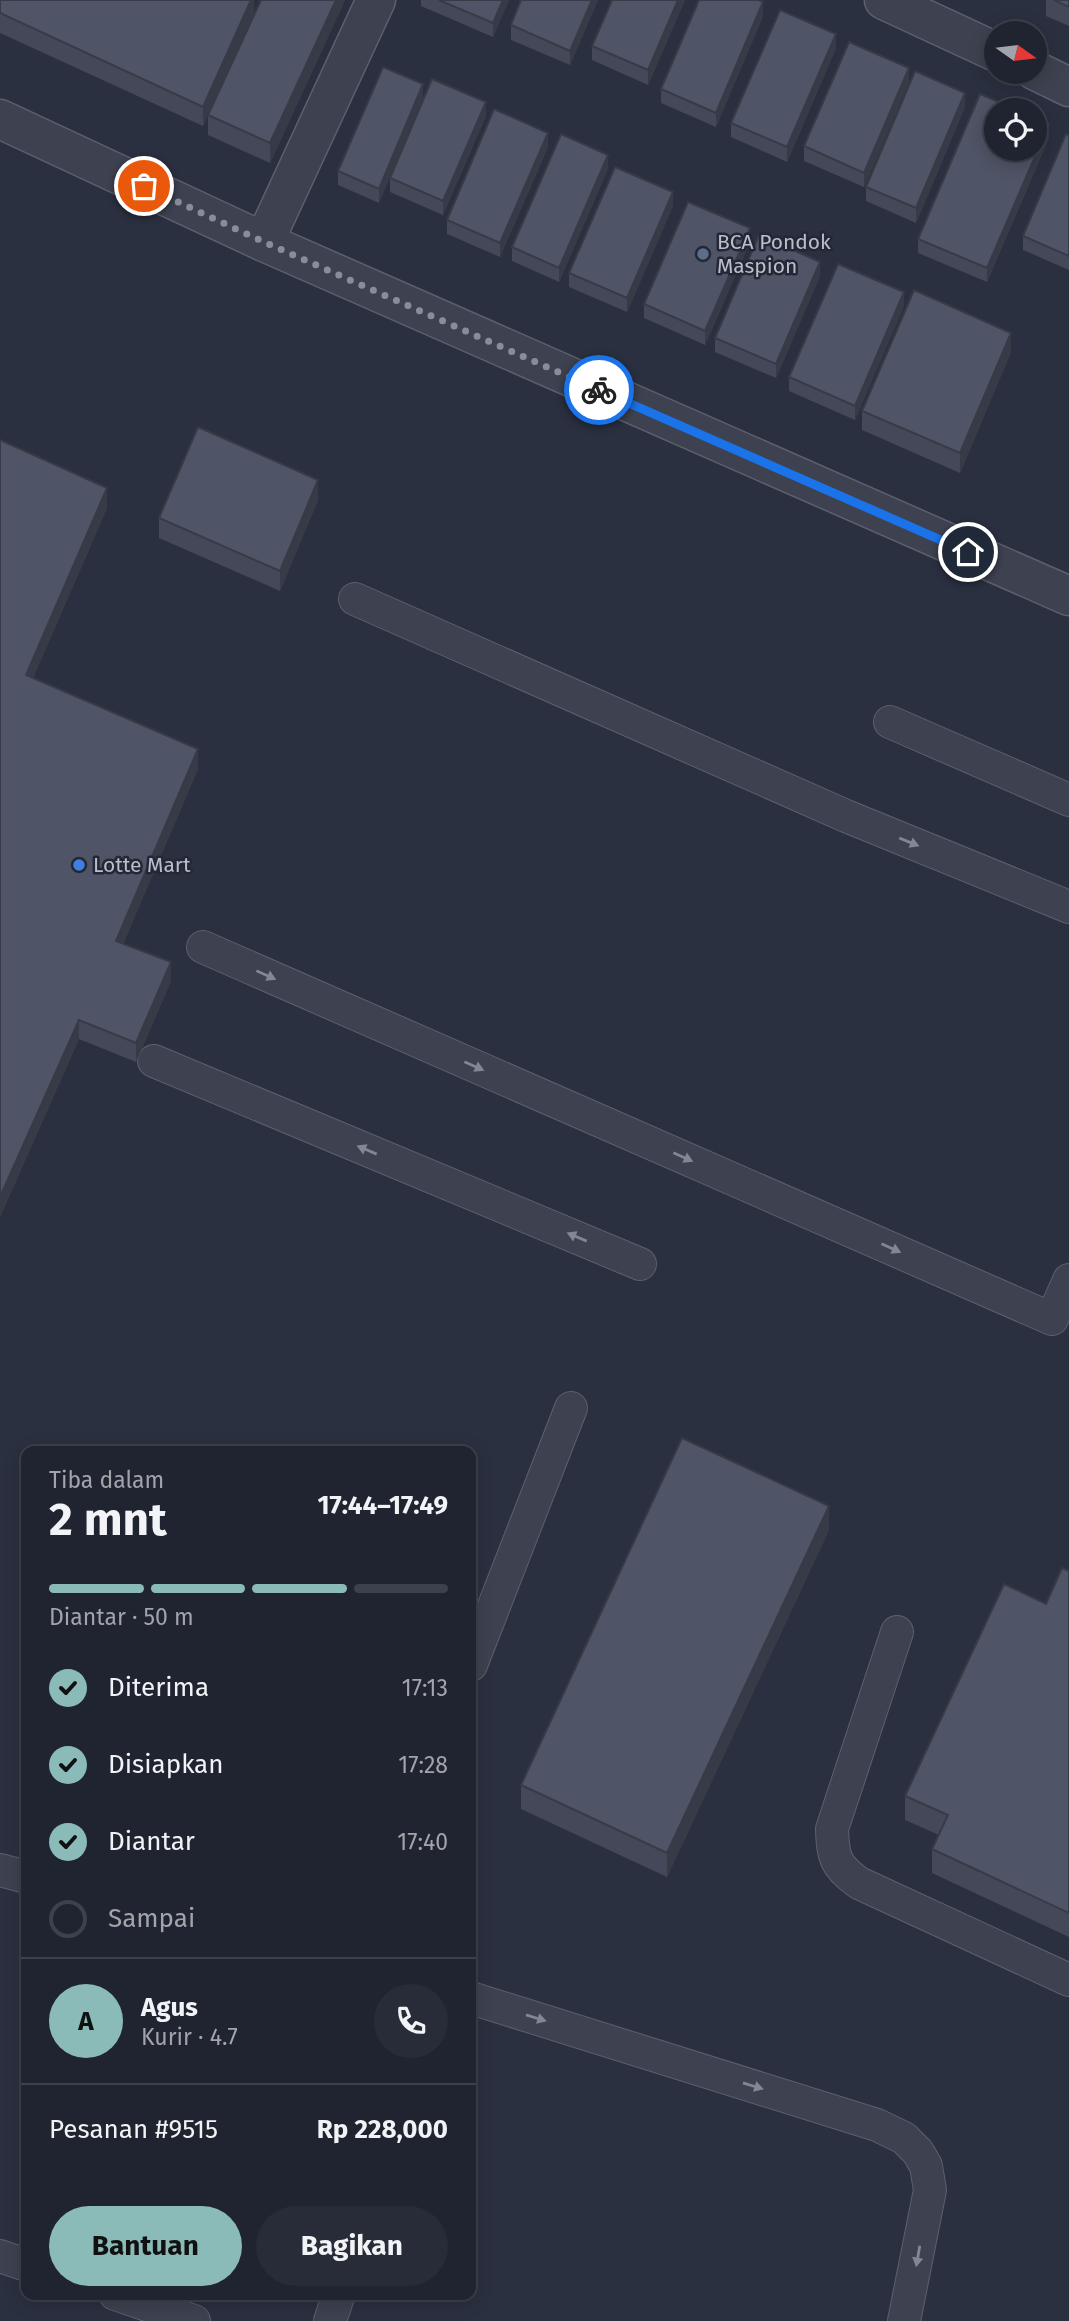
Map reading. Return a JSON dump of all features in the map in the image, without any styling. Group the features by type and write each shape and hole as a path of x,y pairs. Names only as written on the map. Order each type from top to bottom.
{"street":[{"path":"264,242 376,0"},
{"path":"884,0 984,46"},
{"path":"1047,76 1069,87"},
{"path":"0,119 264,242 1069,596"}],"lane":[{"path":"355,599 846,816 1069,907"},
{"path":"890,722 1069,800"},
{"path":"203,947 1052,1319 1069,1280"},
{"path":"154,1061 640,1264"},
{"path":"476,1652 571,1408"},
{"path":"897,1632 832,1829 833,1851 841,1870 859,1883 1069,1980"},
{"path":"0,1870 21,1876"},
{"path":"476,2000 877,2125 904,2138 918,2152 926,2166 930,2190 904,2321"},
{"path":"0,2256 21,2262"},
{"path":"133,2300 194,2321"},
{"path":"330,2321 337,2300"}],"building":[{"path":"0,0 251,0 203,107 0,13"},
{"path":"261,0 336,0 270,143 208,115"},
{"path":"439,0 503,0 493,23"},
{"path":"521,0 592,0 570,51 511,25"},
{"path":"612,0 678,0 648,70 592,46"},
{"path":"699,0 763,2 716,113 661,89"},
{"path":"1054,0 1069,0 1069,7"},
{"path":"780,10 836,34 787,147 731,123"},
{"path":"849,42 909,68 864,173 804,146"},
{"path":"383,67 423,84 379,189 338,171"},
{"path":"915,71 965,93 916,208 866,187"},
{"path":"432,79 486,102 443,201 390,178"},
{"path":"980,94 990,98 984,98 984,161 1033,161 987,268 918,239"},
{"path":"494,109 548,133 500,243 447,220"},
{"path":"561,134 608,155 559,268 512,247"},
{"path":"1066,134 1069,136 1069,256 1023,236"},
{"path":"615,167 673,192 627,298 569,273"},
{"path":"688,202 750,228 705,331 644,304"},
{"path":"759,235 820,262 776,364 715,338"},
{"path":"838,264 904,292 855,406 789,377"},
{"path":"914,290 1011,333 960,453 862,411"},
{"path":"198,427 318,480 280,571 159,518"},
{"name":"Lotte Mart","path":"0,440 107,488 26,675 198,749 116,941 171,962 136,1043 79,1020 0,1197"},
{"path":"682,1438 829,1506 667,1853 521,1785"},
{"path":"1062,1568 1069,1571 1069,1913 932,1849 948,1815 905,1796 1004,1584 1046,1604"}],"way so far":[{"path":"144,186 599,390"}],"place":[{"name":"BCA Pondok Maspion","path":"703,254"},
{"name":"Lotte Mart","path":"79,865"}],"route":[{"path":"599,390 968,552"}]}
